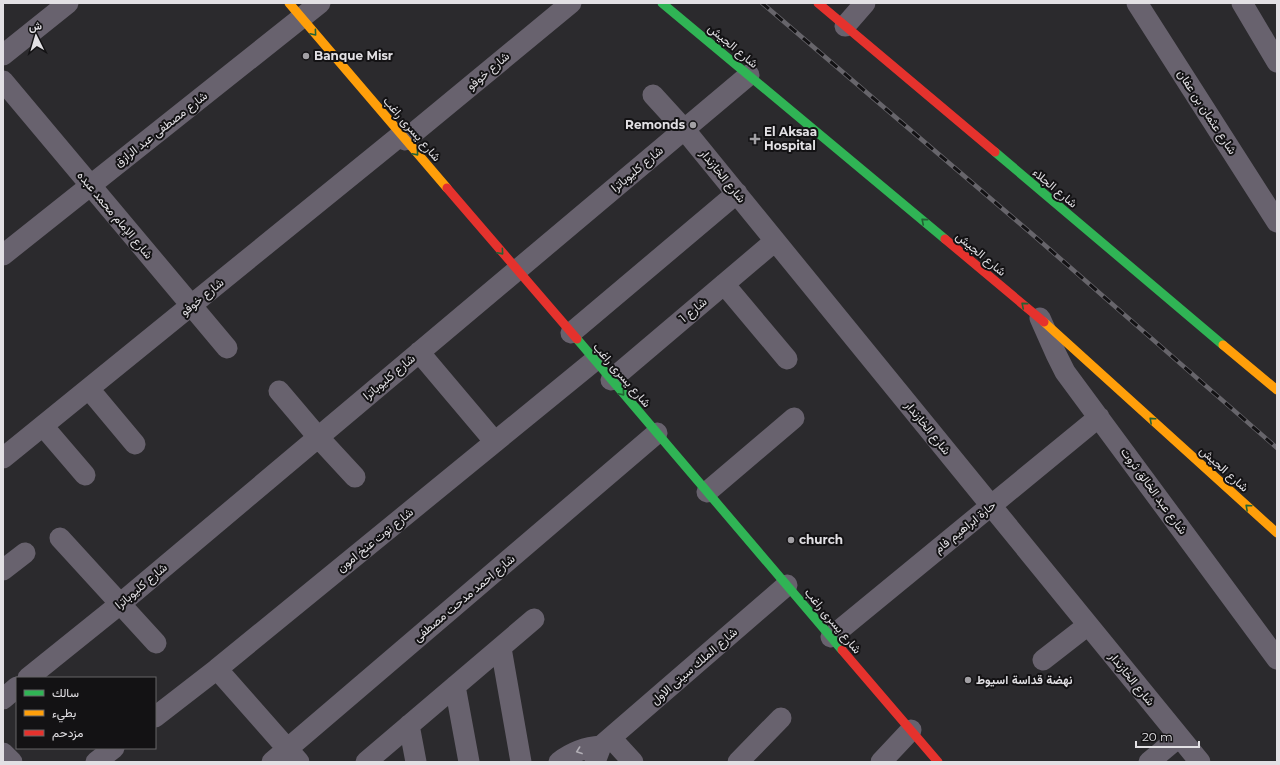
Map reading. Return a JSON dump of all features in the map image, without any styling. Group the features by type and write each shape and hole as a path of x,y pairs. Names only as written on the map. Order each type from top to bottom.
{"street":[{"path":"3,56 68,3"},
{"name":"شارع مصطفى عبد الرازق","path":"3,255 90,186 295,11 320,3"},
{"name":"شارع خوفو","path":"3,458 571,3"},
{"name":"شارع الجيش","path":"662,3 1040,318 1277,533"},
{"name":"شارع الجلاء","path":"818,3 1277,390"},
{"path":"845,26 865,3"},
{"name":"شارع عثمان بن عفان","path":"1137,3 1277,222"},
{"path":"1242,3 1277,62"},
{"name":"شارع يسرى راغب","path":"295,11 938,762"},
{"name":"شارع كليوباترا","path":"29,677 120,604 748,75"},
{"name":"شارع الإمام محمد عبده","path":"3,81 227,348"},
{"name":"شارع الخازندار","path":"653,95 684,129 737,193 1200,762"},
{"path":"571,333 737,193"},
{"name":"شارع 1","path":"611,380 775,241"},
{"path":"724,284 787,359"},
{"name":"شارع عبد الخالق ثروت","path":"1040,318 1065,372 1277,658"},
{"path":"419,352 495,442"},
{"name":"شارع توت عنخ امون","path":"156,716 217,669 594,361"},
{"path":"89,389 135,444"},
{"path":"279,391 318,437 355,477"},
{"name":"حارة ابراهيم فام","path":"831,637 1099,417"},
{"path":"707,492 794,418"},
{"path":"43,426 85,475"},
{"name":"شارع احمد مدحت مصطفى","path":"272,762 293,755 657,433"},
{"path":"60,538 156,643"},
{"path":"3,570 24,553"},
{"name":"شارع الملك سيتى الاول","path":"603,749 787,585"},
{"path":"366,762 534,619"},
{"path":"1043,660 1088,625"},
{"path":"501,648 521,762"},
{"path":"217,669 293,755"},
{"path":"455,686 469,762"},
{"path":"3,699 16,688"},
{"path":"738,762 782,718"},
{"path":"409,725 416,762"},
{"path":"881,762 911,730"},
{"path":"1149,762 1179,736"},
{"path":"559,762 575,751 592,747 603,749 633,762"},
{"path":"96,762 113,749"},
{"path":"3,753 12,762"}],"railway":[{"path":"762,3 1032,234 1277,448"}],"traffic: fast":[{"path":"662,3 945,239"},
{"path":"995,152 1223,345"},
{"path":"577,339 842,650"}],"traffic: slow":[{"path":"289,3 447,188"},
{"path":"1044,322 1277,533"},
{"path":"1223,345 1277,390"}],"traffic: jam":[{"path":"818,3 995,152"},
{"path":"447,188 577,339"},
{"path":"945,239 1044,322"},
{"path":"842,650 938,762"}],"place":[{"name":"Banque Misr","path":"306,56"},
{"name":"Remonds","path":"693,125"},
{"name":"El Aksaa Hospital","path":"755,139"},
{"name":"church","path":"791,540"},
{"name":"نهضة قداسة اسيوط","path":"968,680"}]}
